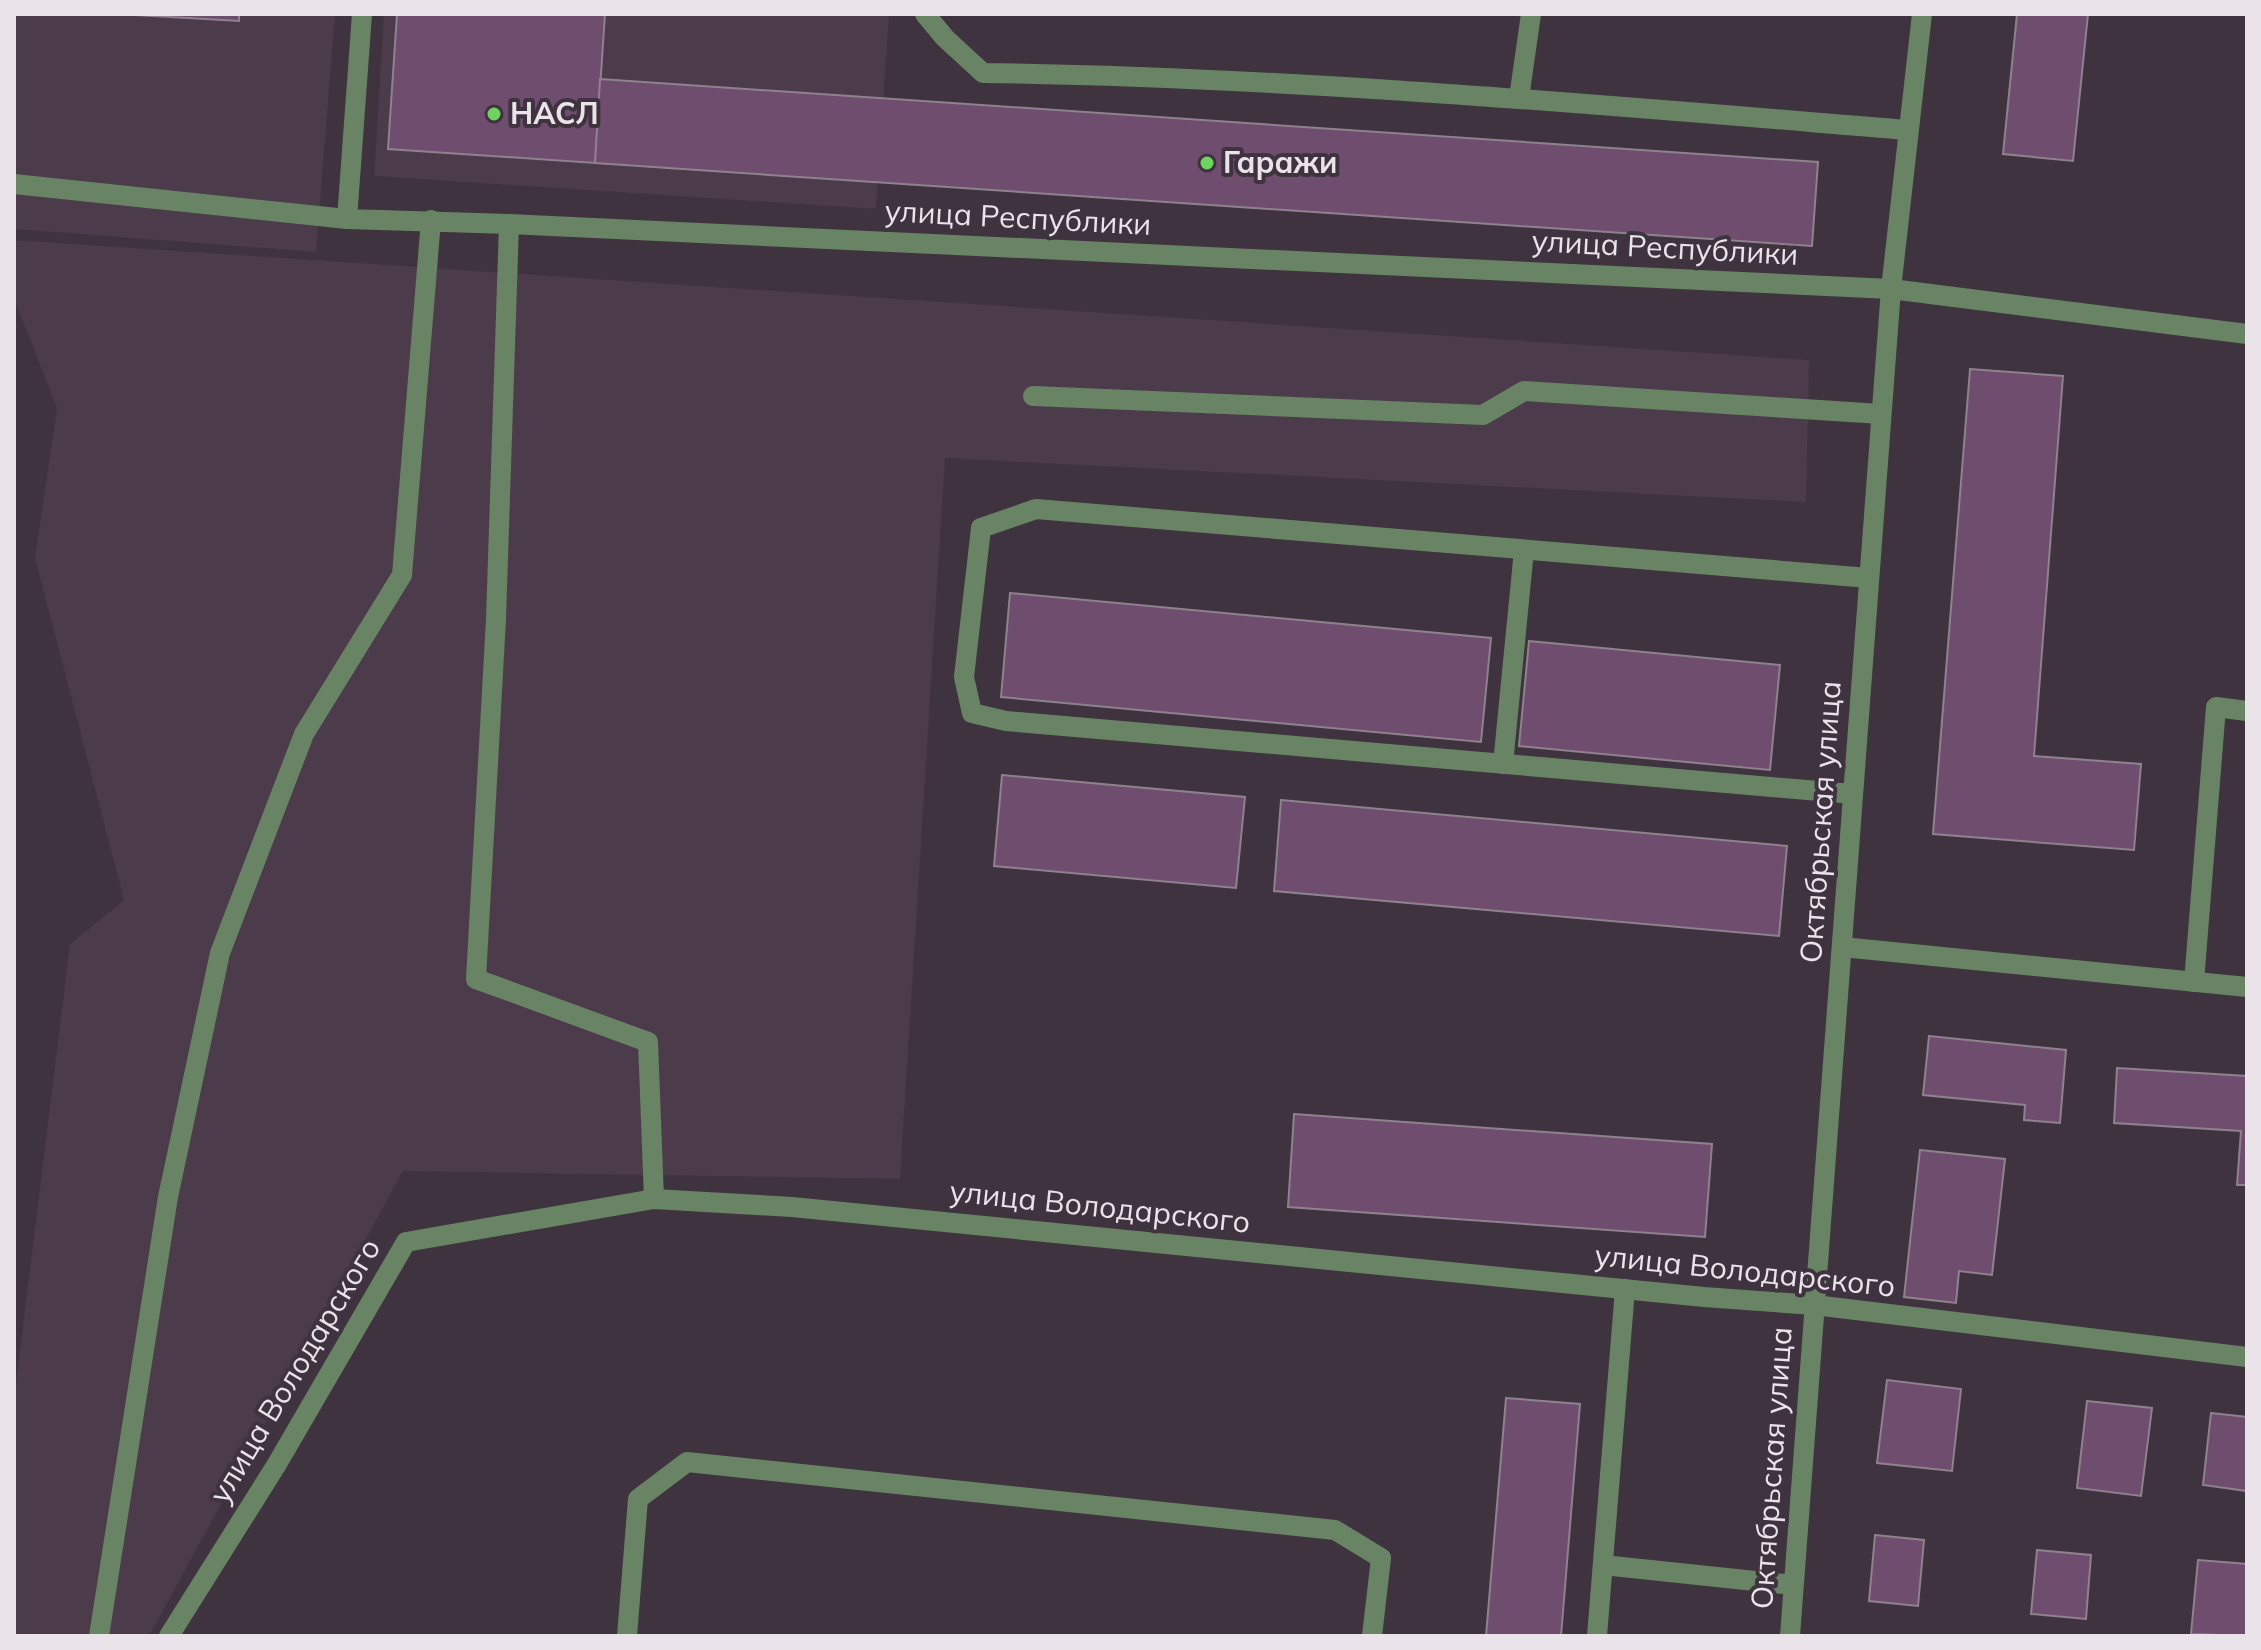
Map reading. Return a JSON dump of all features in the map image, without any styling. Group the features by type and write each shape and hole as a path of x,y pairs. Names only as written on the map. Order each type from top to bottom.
{"street":[{"path":"347,219 362,14"},
{"path":"925,14 945,38 983,73 1060,74 1519,98 1908,130"},
{"path":"1519,98 1531,14"},
{"name":"Октябрьская улица","path":"1790,1636 1891,289 1922,14"},
{"name":"улица Республики","path":"14,184 347,219 431,220 1891,289 2247,334"},
{"path":"99,1636 168,1197 220,953 304,734 402,575 431,220"},
{"path":"509,224 496,619 476,979 648,1042 654,1199"},
{"path":"1033,396 1483,415 1524,391 1881,414"},
{"path":"1853,794 1006,721 972,713 964,677 981,528 1036,509 1869,578"},
{"path":"1503,764 1524,550"},
{"path":"2194,982 2216,707 2247,711"},
{"path":"1842,947 2247,987"},
{"name":"улица Володарского","path":"169,1636 277,1464 406,1242 654,1199 792,1207 1814,1305 2247,1357"},
{"path":"1597,1636 1625,1289"},
{"path":"627,1636 638,1499 687,1462 1335,1530 1381,1558 1372,1636"},
{"path":"1603,1565 1793,1585"}],"shaded area":[{"path":"14,14 335,14 316,252 14,229"},
{"name":"НАСЛ","path":"384,14 889,14 876,209 374,176"},
{"path":"14,240 1809,360 1806,502 945,458 900,1179 403,1171 149,1636 14,1636 14,1399 70,944 124,900 35,558 57,408 14,299"}],"building":[{"path":"117,14 239,14 239,21"},
{"name":"НАСЛ","path":"397,14 605,14 595,163 388,149"},
{"path":"2017,14 2088,14 2073,161 2003,154"},
{"name":"Гаражи","path":"600,79 1818,162 1812,246 595,163"},
{"path":"1970,369 2063,376 2034,756 2141,764 2134,850 1933,834"},
{"path":"1010,593 1491,638 1481,742 1001,697"},
{"path":"1529,641 1780,665 1770,770 1519,746"},
{"path":"1002,775 1245,797 1236,888 994,866"},
{"path":"1281,800 1787,846 1779,936 1274,891"},
{"path":"1929,1036 2066,1050 2060,1123 2024,1120 2025,1105 1923,1095"},
{"path":"2117,1068 2247,1076 2247,1185 2237,1185 2241,1131 2114,1123"},
{"path":"1294,1114 1712,1144 1705,1237 1288,1207"},
{"path":"1920,1150 2005,1159 1992,1275 1959,1271 1956,1303 1904,1297"},
{"path":"1887,1380 1961,1389 1952,1471 1877,1463"},
{"path":"1506,1398 1580,1404 1561,1636 1486,1636"},
{"path":"2087,1401 2152,1408 2141,1496 2077,1488"},
{"path":"2211,1413 2247,1417 2247,1491 2203,1485"},
{"path":"1875,1535 1924,1540 1918,1606 1869,1601"},
{"path":"2037,1550 2091,1555 2086,1619 2031,1614"},
{"path":"2198,1560 2247,1564 2247,1636 2191,1634"}],"place":[{"name":"НАСЛ","path":"494,114"},
{"name":"Гаражи","path":"1207,163"}]}
